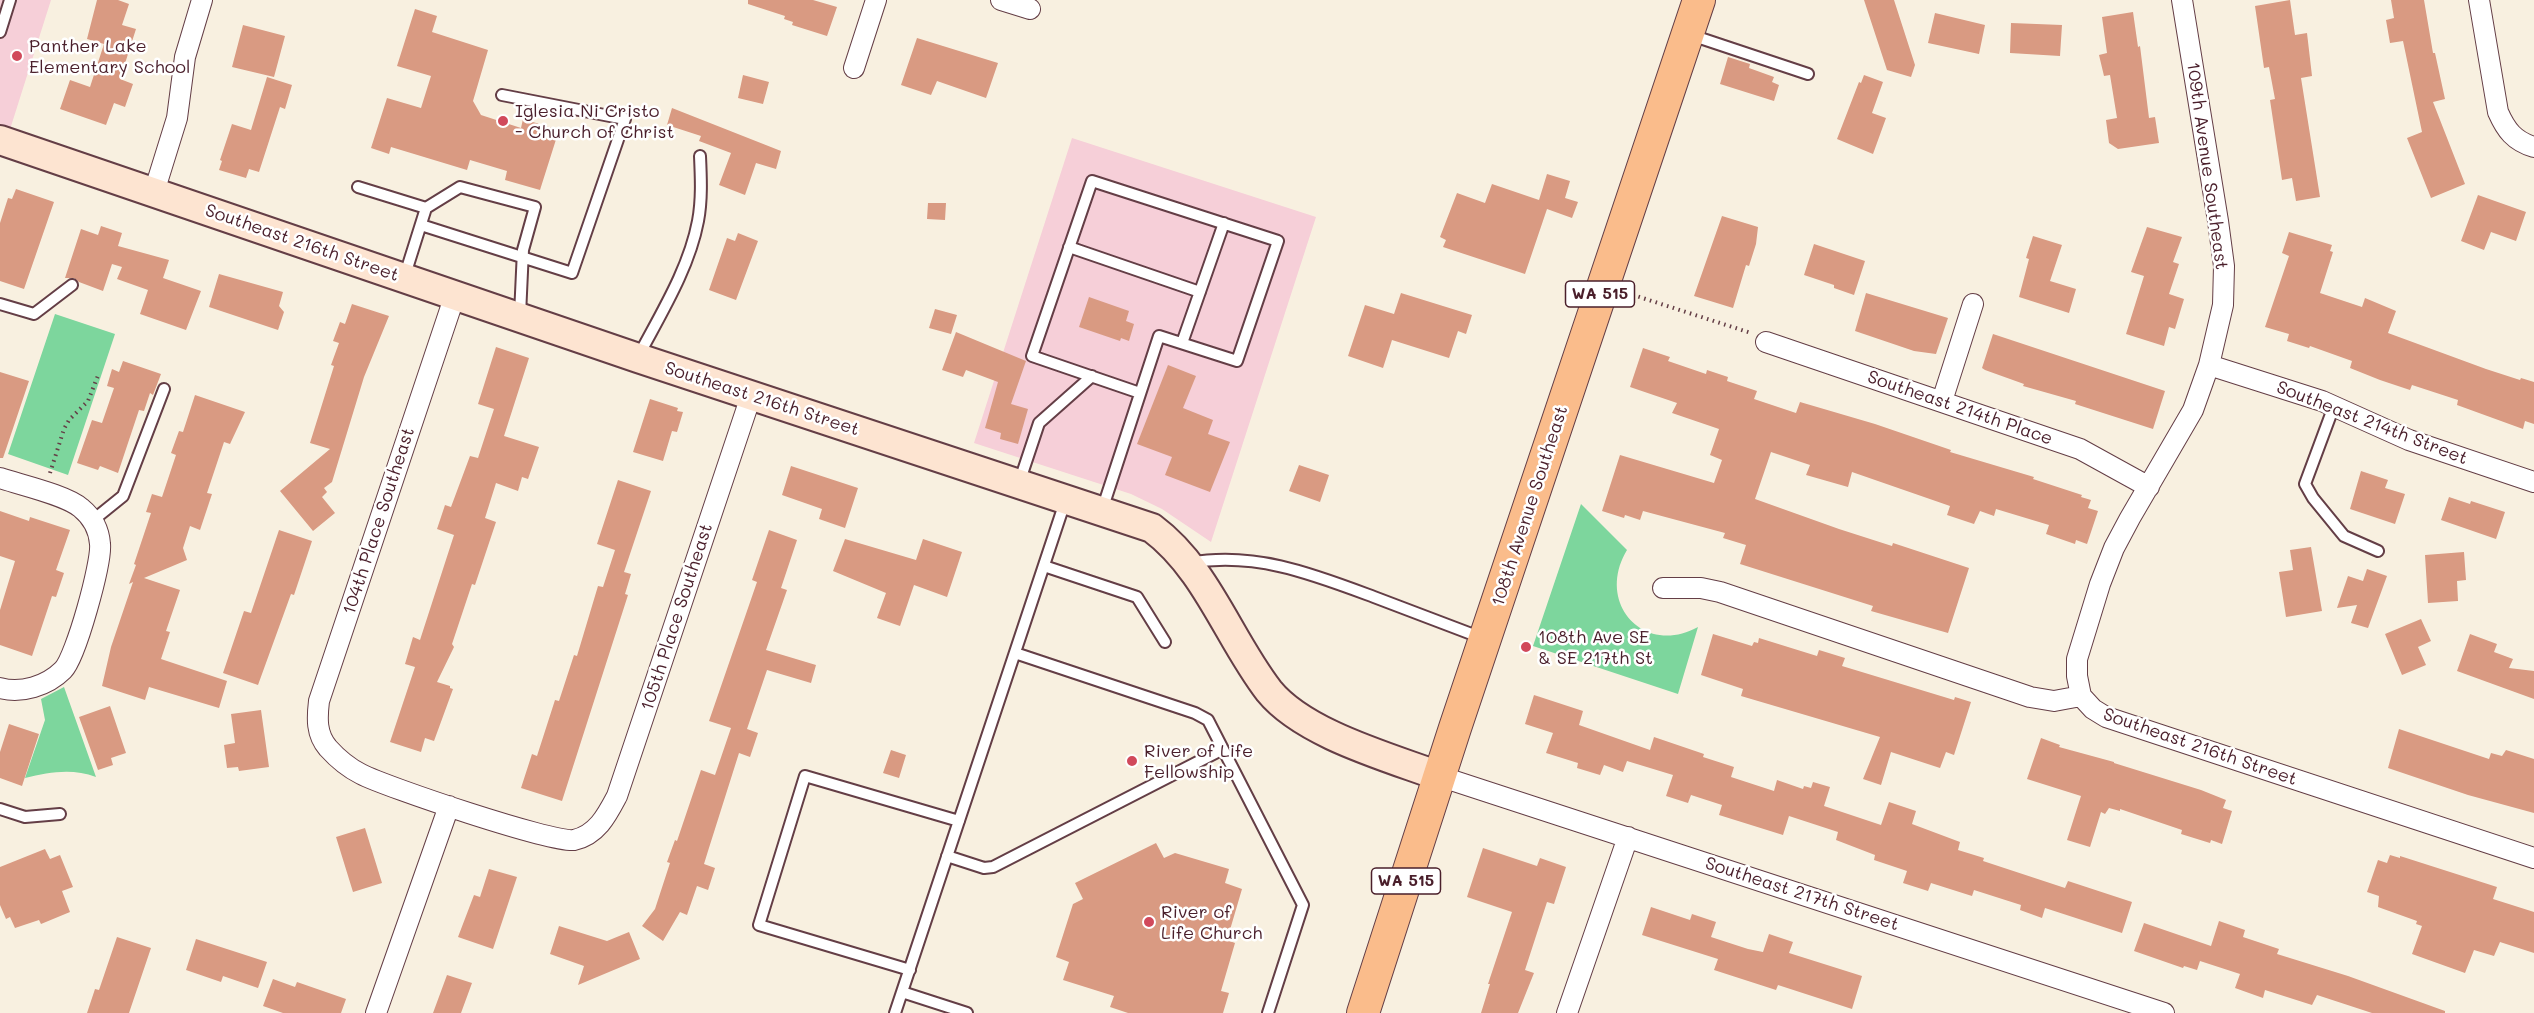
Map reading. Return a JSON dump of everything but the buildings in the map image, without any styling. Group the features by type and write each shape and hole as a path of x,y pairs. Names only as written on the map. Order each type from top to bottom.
{"main road":[{"name":"108th Avenue Southeast","path":"1363,1013 1439,776 1699,0"}],"street":[{"path":"154,192 177,118 185,57 202,0"},
{"path":"854,68 876,0"},
{"path":"1001,0 1030,9"},
{"name":"109th Avenue Southeast","path":"2082,696 2077,676 2077,659 2100,584 2114,548 2193,410 2210,365 2223,305 2224,266 2182,0"},
{"path":"2478,0 2498,112 2505,129 2513,137 2534,147"},
{"name":"Southeast 216th Street","path":"0,140 638,358 1152,528 1172,543 1189,563 1270,692 1295,715 1330,734 1439,776"},
{"name":"104th Place Southeast","path":"449,806 362,774 346,764 327,747 316,723 319,701 455,295"},
{"path":"1942,401 1973,304"},
{"name":"Southeast 214th Place","path":"1766,342 2080,449 2149,487"},
{"name":"Southeast 214th Street","path":"2210,365 2334,406 2409,440 2534,482"},
{"name":"105th Place Southeast","path":"449,806 555,838 573,840 592,832 606,818 617,796 751,396"},
{"path":"0,478 70,501 81,508 92,521 100,541 101,556 74,651 64,669 36,686 15,692 0,688"},
{"name":"Southeast 216th Street","path":"1663,588 1701,588 1720,592 2030,697 2054,701 2082,696 2093,709 2106,717 2534,858"},
{"name":"Southeast 217th Street","path":"1439,776 2164,1013"},
{"path":"376,1013 449,806"},
{"path":"1567,1013 1628,837"}],"lane":[{"path":"0,32 2,17 10,0"},
{"path":"1688,34 1808,74"},
{"path":"421,225 572,273 625,119 502,95"},
{"path":"638,358 692,243 698,221 701,187 700,156"},
{"path":"1102,510 1159,336 1237,361 1278,241 1092,180 1032,356 1140,393"},
{"path":"358,187 426,208"},
{"path":"404,278 426,208 460,187 534,207 522,257 520,318"},
{"path":"1182,343 1224,223"},
{"path":"1069,247 1200,292"},
{"path":"0,304 34,314 72,285"},
{"path":"1019,483 1039,423 1092,376"},
{"path":"92,521 123,496 164,389"},
{"path":"2334,406 2305,484 2313,498 2344,536 2378,551"},
{"path":"895,1013 1066,498"},
{"path":"1189,563 1245,559 1279,565 1336,583 1485,639"},
{"path":"1044,566 1137,597 1165,642"},
{"path":"1015,653 1195,713 1208,720 1303,905 1268,1013"},
{"path":"947,856 984,868 993,867 1222,748"},
{"path":"910,970 759,925 805,776 959,821"},
{"path":"0,809 25,817 60,814"},
{"path":"902,992 967,1013"}],"path":[{"path":"1603,286 1744,329 1766,342"},
{"path":"44,492 64,429 69,420 88,401 99,373"}],"shaded area":[{"name":"Panther Lake Elementary School","path":"0,0 51,0 6,142 0,140"},
{"path":"1072,138 1316,217 1211,542 1162,509 1131,494 974,443"}],"green space":[{"path":"55,314 115,334 68,475 8,454"},
{"path":"1581,504 1627,550 1619,570 1617,589 1621,606 1630,620 1643,630 1660,635 1678,634 1698,627 1678,694 1533,646"},
{"path":"64,687 96,777 61,772 25,778 45,720 41,699"}],"place":[{"name":"Panther Lake Elementary School","path":"17,56"},
{"name":"Iglesia Ni Cristo - Church of Christ","path":"503,121"},
{"name":"108th Ave SE & SE 217th St","path":"1526,647"},
{"name":"River of Life Fellowship","path":"1132,761"},
{"name":"River of Life Church","path":"1149,922"}]}
